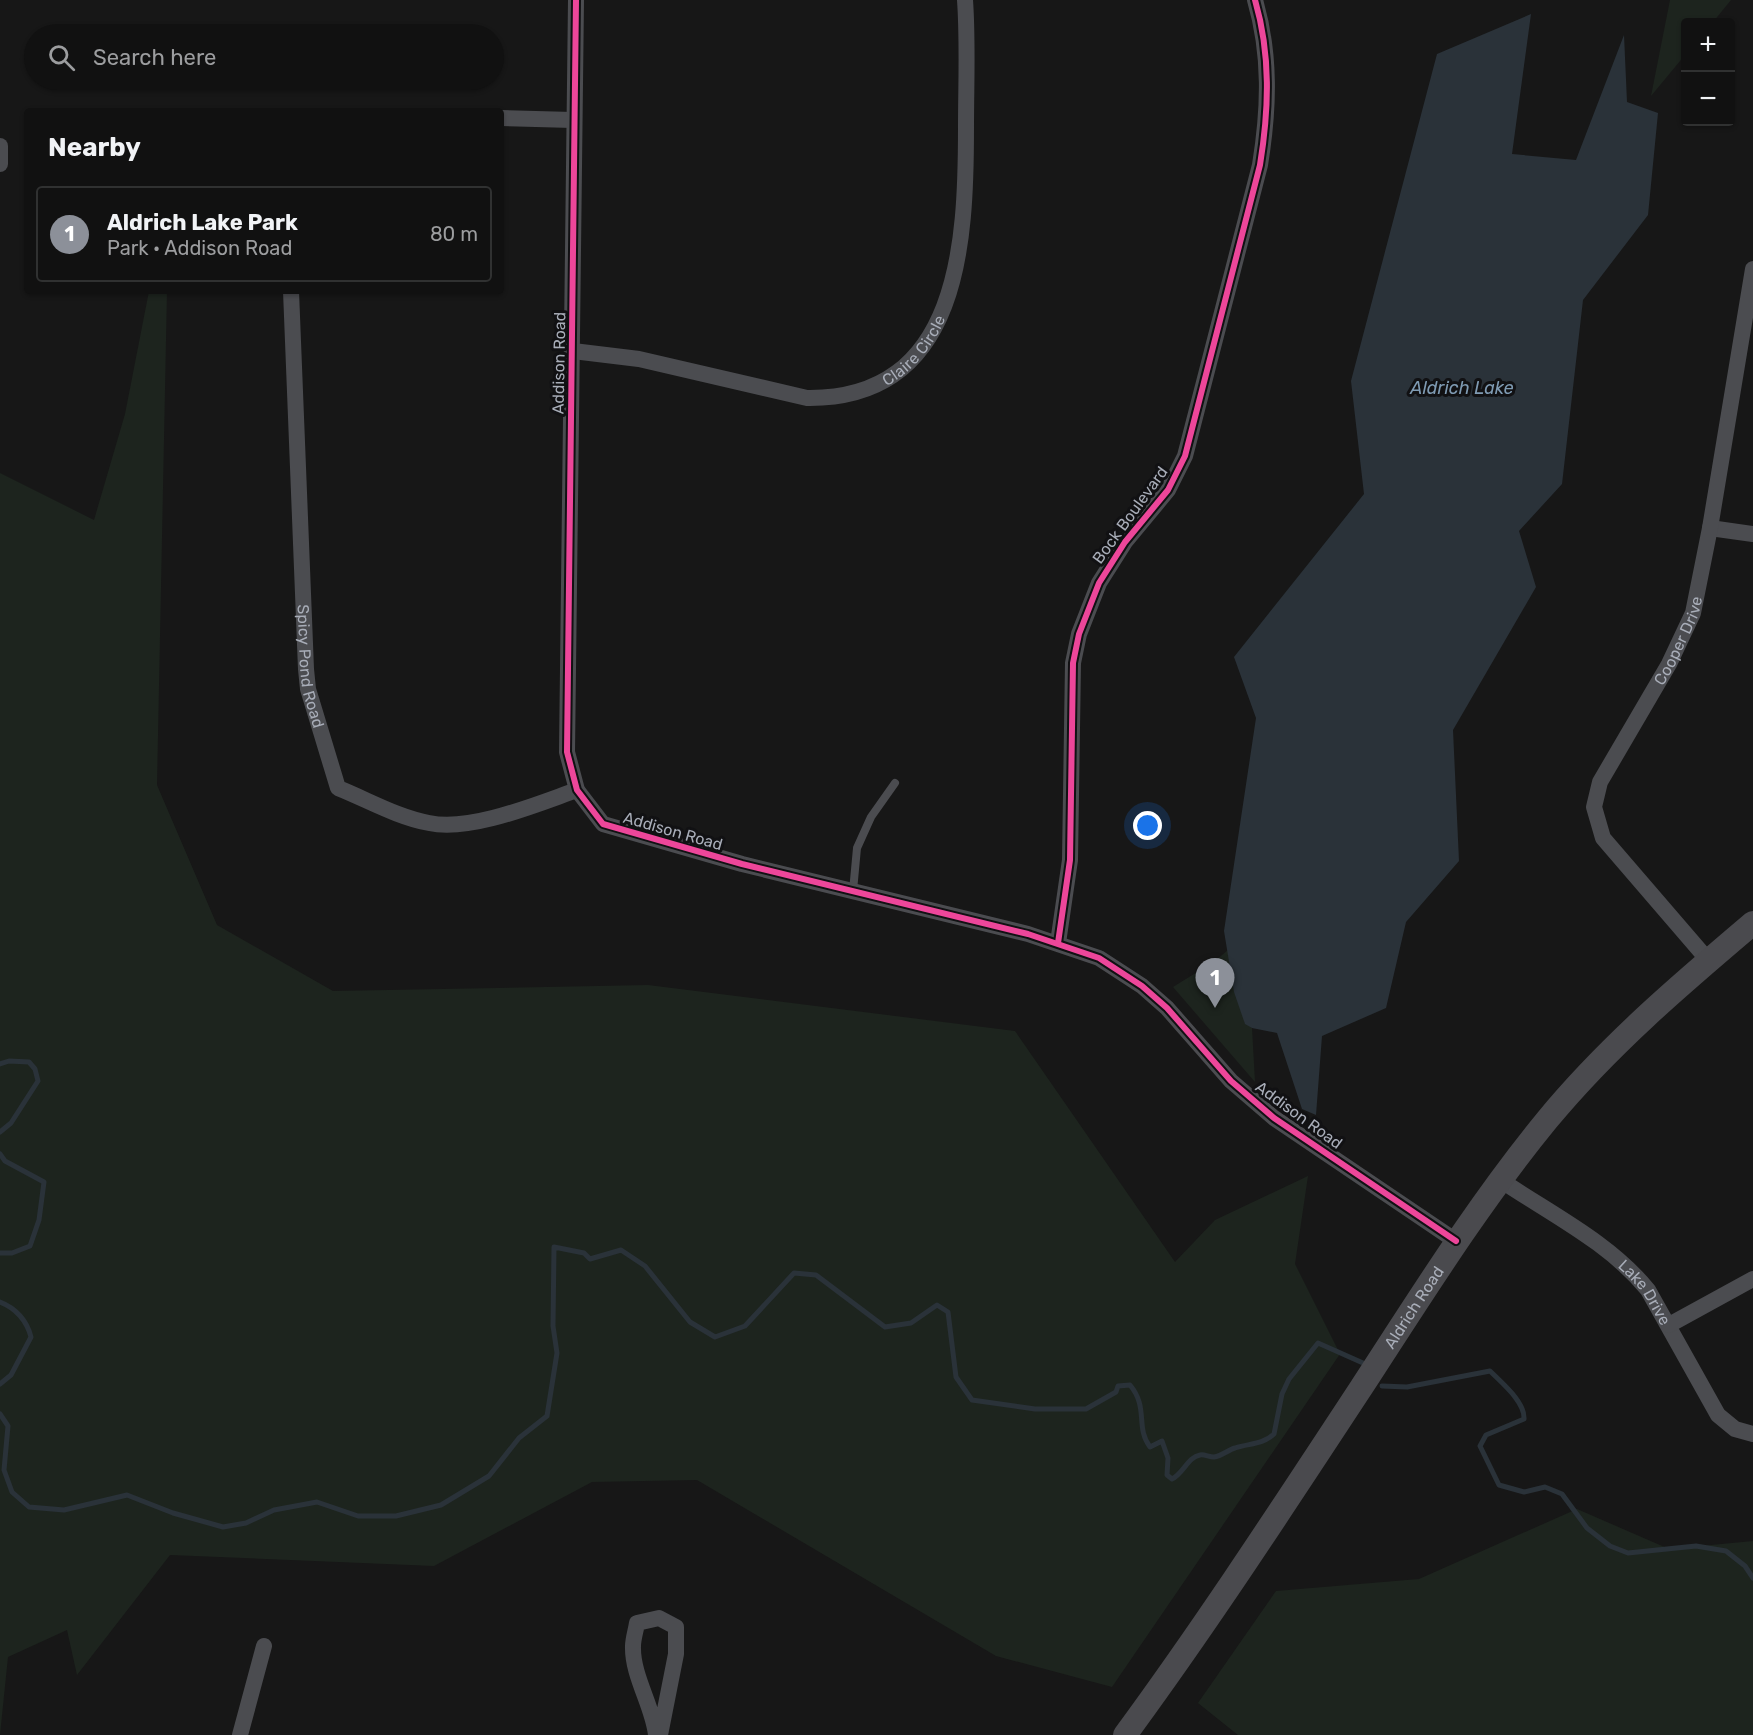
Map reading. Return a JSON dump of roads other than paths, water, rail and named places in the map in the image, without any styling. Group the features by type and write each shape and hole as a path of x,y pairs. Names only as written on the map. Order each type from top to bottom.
{"main road":[{"name":"Aldrich Road","path":"1125,1735 1213,1613 1456,1241 1548,1119 1593,1068 1708,960 1753,923"}],"street":[{"name":"Addison Road","path":"576,0 567,752 576,790 603,824 625,832 1058,943 1099,958 1142,986 1172,1013 1231,1081 1274,1118 1456,1241"},
{"name":"Claire Circle","path":"573,351 639,359 807,398 836,397 864,390 886,380 912,360 932,335 941,319 949,294 963,224 966,164 965,0"},
{"name":"Bock Boulevard","path":"1058,943 1070,860 1073,663 1079,634 1099,583 1125,542 1168,490 1179,472 1195,426 1260,165 1267,123 1268,72 1255,0"},
{"path":"504,118 573,120"},
{"path":"0,146 0,164"},
{"name":"Cooper Drive","path":"1708,960 1603,838 1594,807 1600,782 1688,628 1710,528 1753,269"},
{"name":"Spicy Pond Road","path":"291,294 307,679 338,788 416,820 450,825 483,819 576,790"},
{"path":"1710,528 1753,534"},
{"name":"Lake Drive","path":"1502,1181 1624,1263 1648,1290 1718,1415 1735,1429 1753,1434"},
{"path":"1669,1325 1753,1279"},
{"path":"659,1618 676,1627 676,1654 658,1735 654,1715 641,1685 633,1648 637,1623 659,1618"},
{"path":"240,1735 264,1646"}],"lane":[{"path":"853,891 857,848 871,817 895,783"}],"water":[{"name":"Aldrich Lake","path":"1531,14 1512,154 1576,160 1624,35 1627,102 1658,113 1648,215 1583,300 1562,484 1519,531 1536,587 1453,730 1459,861 1406,922 1386,1008 1322,1036 1316,1115 1302,1109 1277,1033 1252,1028 1245,1024 1234,992 1224,931 1256,718 1234,657 1364,494 1351,381 1437,54"}],"waterway":[{"path":"0,1064 9,1061 29,1062 35,1069 38,1081 11,1123 0,1132"},
{"path":"0,1154 5,1161 44,1182 39,1220 30,1246 12,1253 0,1253"},
{"path":"0,1414 8,1426 4,1470 12,1492 29,1507 64,1510 127,1495 173,1513 223,1527 246,1523 274,1510 317,1502 358,1516 396,1516 441,1505 489,1476 519,1438 547,1416 557,1353 553,1326 554,1247 584,1253 590,1259 621,1250 645,1266 690,1322 715,1337 745,1326 794,1273 816,1275 885,1327 911,1323 937,1305 948,1312 956,1377 972,1400 1035,1409 1086,1409 1116,1392 1118,1386 1130,1385 1139,1402 1146,1440 1150,1447 1162,1441 1168,1458 1167,1475 1172,1479 1196,1456 1217,1456 1235,1448 1260,1442 1274,1434 1282,1394 1289,1379 1318,1343 1363,1363"},
{"path":"0,1302 20,1316 31,1337 11,1375 0,1384"},
{"path":"1382,1386 1407,1387 1490,1371 1517,1400 1524,1419 1486,1435 1480,1446 1499,1485 1524,1492 1545,1487 1562,1494 1587,1528 1610,1546 1628,1553 1696,1546 1726,1551 1745,1566 1753,1578"}],"place":[{"name":"Aldrich Lake Park","path":"1215,1008"}]}
